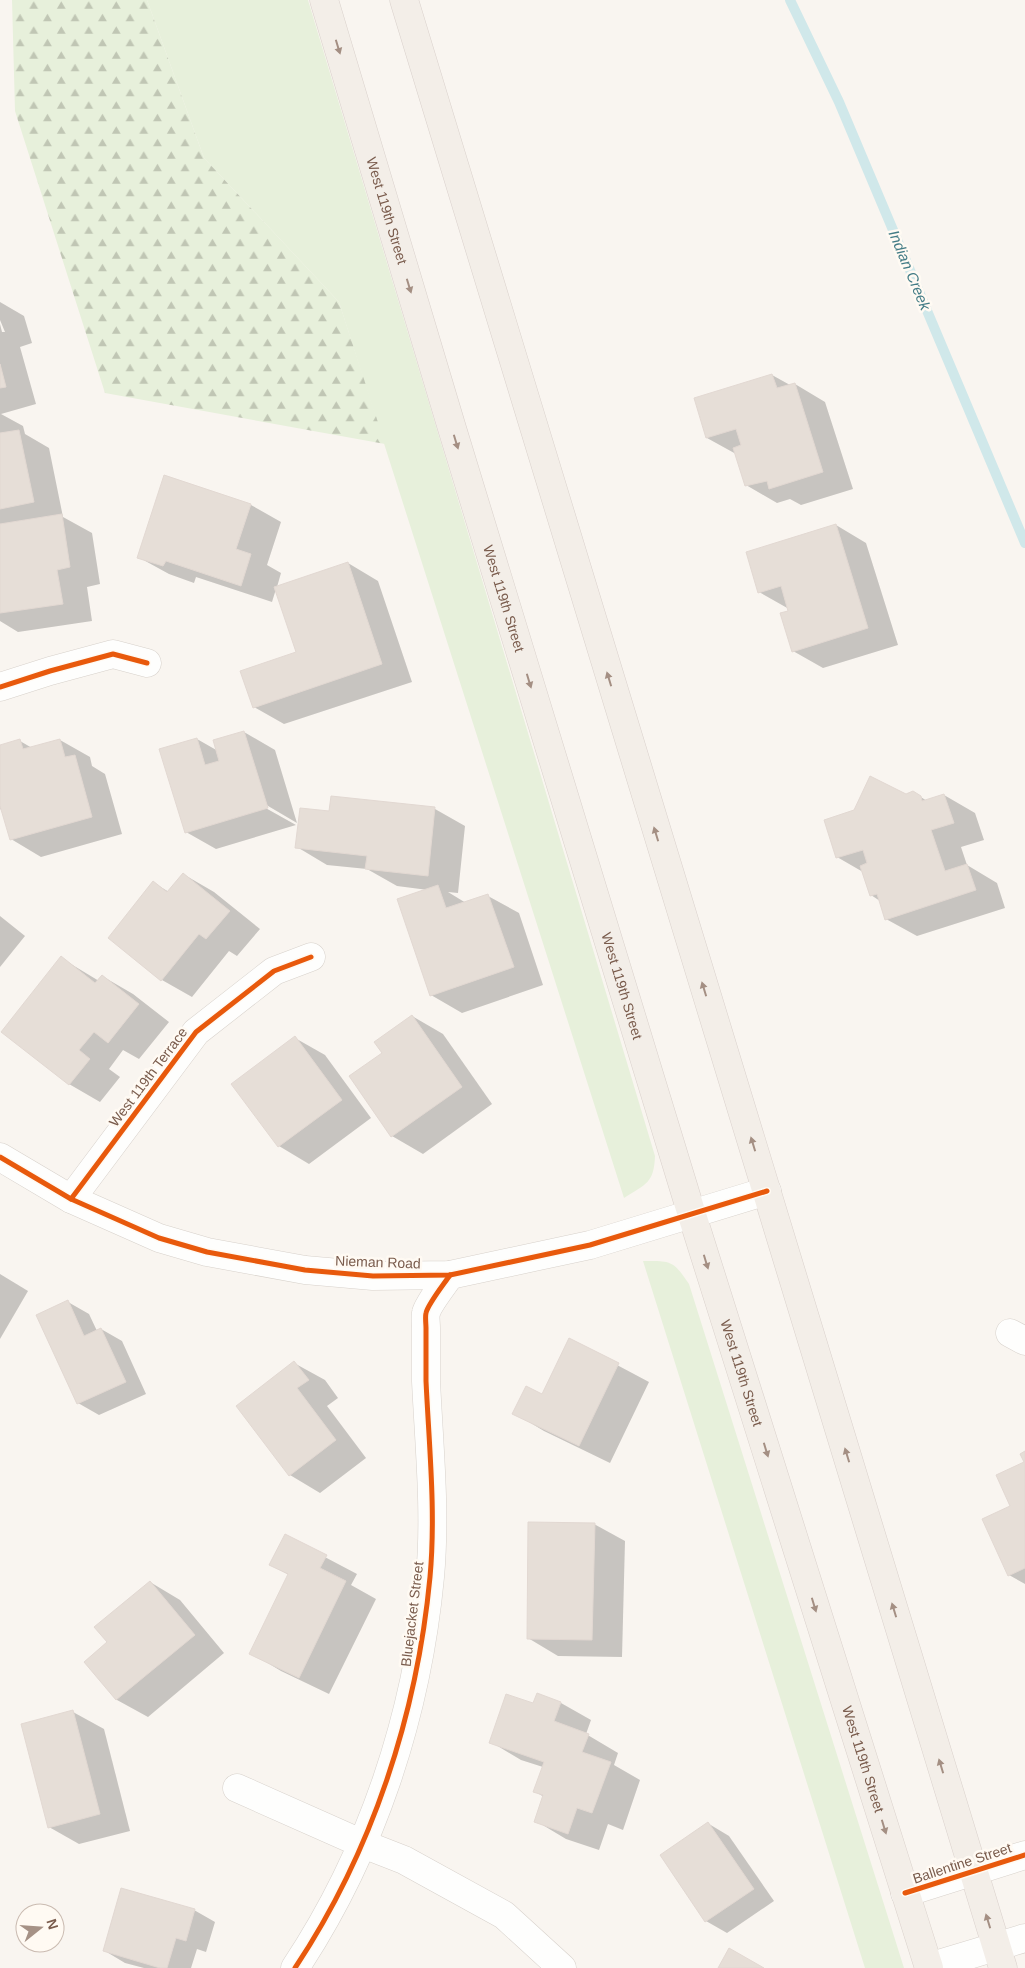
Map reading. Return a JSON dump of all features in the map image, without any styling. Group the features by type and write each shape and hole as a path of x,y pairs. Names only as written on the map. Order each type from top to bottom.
{"main road":[{"name":"West 119th Street","path":"324,0 462,463 692,1215 929,1968"},
{"path":"404,0 999,1958"}],"street":[{"path":"0,687 113,654 147,663"},
{"name":"West 119th Terrace","path":"71,1198 196,1032 274,971 311,957"},
{"name":"Nieman Road","path":"0,1157 71,1198 159,1238 207,1252 304,1270 373,1276 450,1275 590,1245 767,1191"},
{"name":"Bluejacket Street","path":"295,1968 343,1888 362,1844 392,1765 414,1687 430,1576 431,1522 426,1313 450,1275"},
{"path":"237,1788 362,1844 404,1860 504,1915 562,1968"},
{"name":"Ballentine Street","path":"905,1893 1025,1855"},
{"path":"929,1968 999,1958 1025,1938"}],"green space":[{"path":"12,0 147,0 204,158 339,302 385,444 105,393 15,111"},
{"path":"147,0 308,0 655,1156 651,1177 643,1186 624,1198 339,302 204,158"},
{"path":"643,1261 660,1261 675,1266 689,1284 904,1968 865,1968"}],"building":[{"path":"0,364 6,387 0,388"},
{"path":"772,374 777,388 795,383 823,472 769,489 767,481 745,486 733,448 741,445 736,429 706,438 694,398"},
{"path":"19,430 34,502 0,509 0,433"},
{"path":"164,475 251,504 236,549 251,554 241,586 166,561 163,566 137,558"},
{"path":"62,514 70,567 57,570 63,604 0,613 0,524"},
{"path":"836,524 868,628 792,652 780,613 788,611 781,586 758,593 746,552"},
{"path":"348,562 382,664 253,708 240,671 296,652 274,587"},
{"path":"244,731 268,808 185,833 159,749 197,738 205,765 219,761 213,740"},
{"path":"20,739 23,749 60,739 65,757 75,755 92,817 10,840 0,806 0,745"},
{"path":"870,776 906,794 913,791 921,796 922,801 944,794 954,823 931,830 945,871 967,864 976,890 885,920 877,894 870,896 860,866 867,863 863,850 836,858 824,820 854,810"},
{"path":"331,796 435,807 428,876 365,869 367,856 295,848 300,808 329,811"},
{"path":"183,873 230,911 206,939 199,934 161,981 108,938 153,881 167,892"},
{"path":"438,885 446,908 488,894 514,967 430,996 397,899"},
{"path":"61,956 95,983 102,975 139,1004 108,1043 94,1032 79,1050 90,1059 69,1085 1,1032"},
{"path":"412,1015 462,1087 391,1137 349,1076 382,1053 374,1042"},
{"path":"295,1036 342,1100 278,1147 231,1084"},
{"path":"68,1300 84,1336 101,1328 126,1382 77,1404 36,1315"},
{"path":"569,1338 619,1363 579,1446 512,1414 526,1386 542,1394"},
{"path":"294,1361 309,1380 297,1388 336,1440 289,1476 236,1406"},
{"path":"1025,1451 1025,1568 1008,1576 982,1519 1010,1506 996,1475 1024,1462 1020,1454"},
{"path":"528,1522 595,1523 592,1640 527,1639"},
{"path":"285,1534 327,1555 320,1568 346,1581 299,1678 249,1654 288,1574 269,1565"},
{"path":"150,1581 195,1635 116,1700 84,1662 107,1642 94,1627"},
{"path":"537,1693 561,1702 554,1721 589,1734 582,1752 611,1762 592,1813 577,1808 568,1834 534,1822 543,1795 533,1792 544,1762 489,1743 506,1694 533,1703"},
{"path":"73,1710 100,1814 48,1828 21,1724"},
{"path":"708,1822 754,1889 705,1922 660,1855"},
{"path":"121,1888 195,1909 186,1941 176,1938 167,1968 160,1968 103,1951"},
{"path":"729,1948 764,1968 718,1968"}],"waterway":[{"name":"Indian Creek","path":"790,0 839,102 1025,543"}],"cycle path":[{"path":"0,687 113,654 147,663"},
{"path":"71,1199 196,1032 274,971 311,957"},
{"path":"0,1157 71,1199 159,1238 207,1252 305,1270 373,1276 450,1275 590,1245 767,1191"},
{"path":"295,1968 322,1924 347,1877 368,1830 387,1781 402,1731 414,1680 424,1629 432,1553 432,1503 426,1381 426,1315 427,1309 450,1275"},
{"path":"905,1893 1025,1855"}]}
